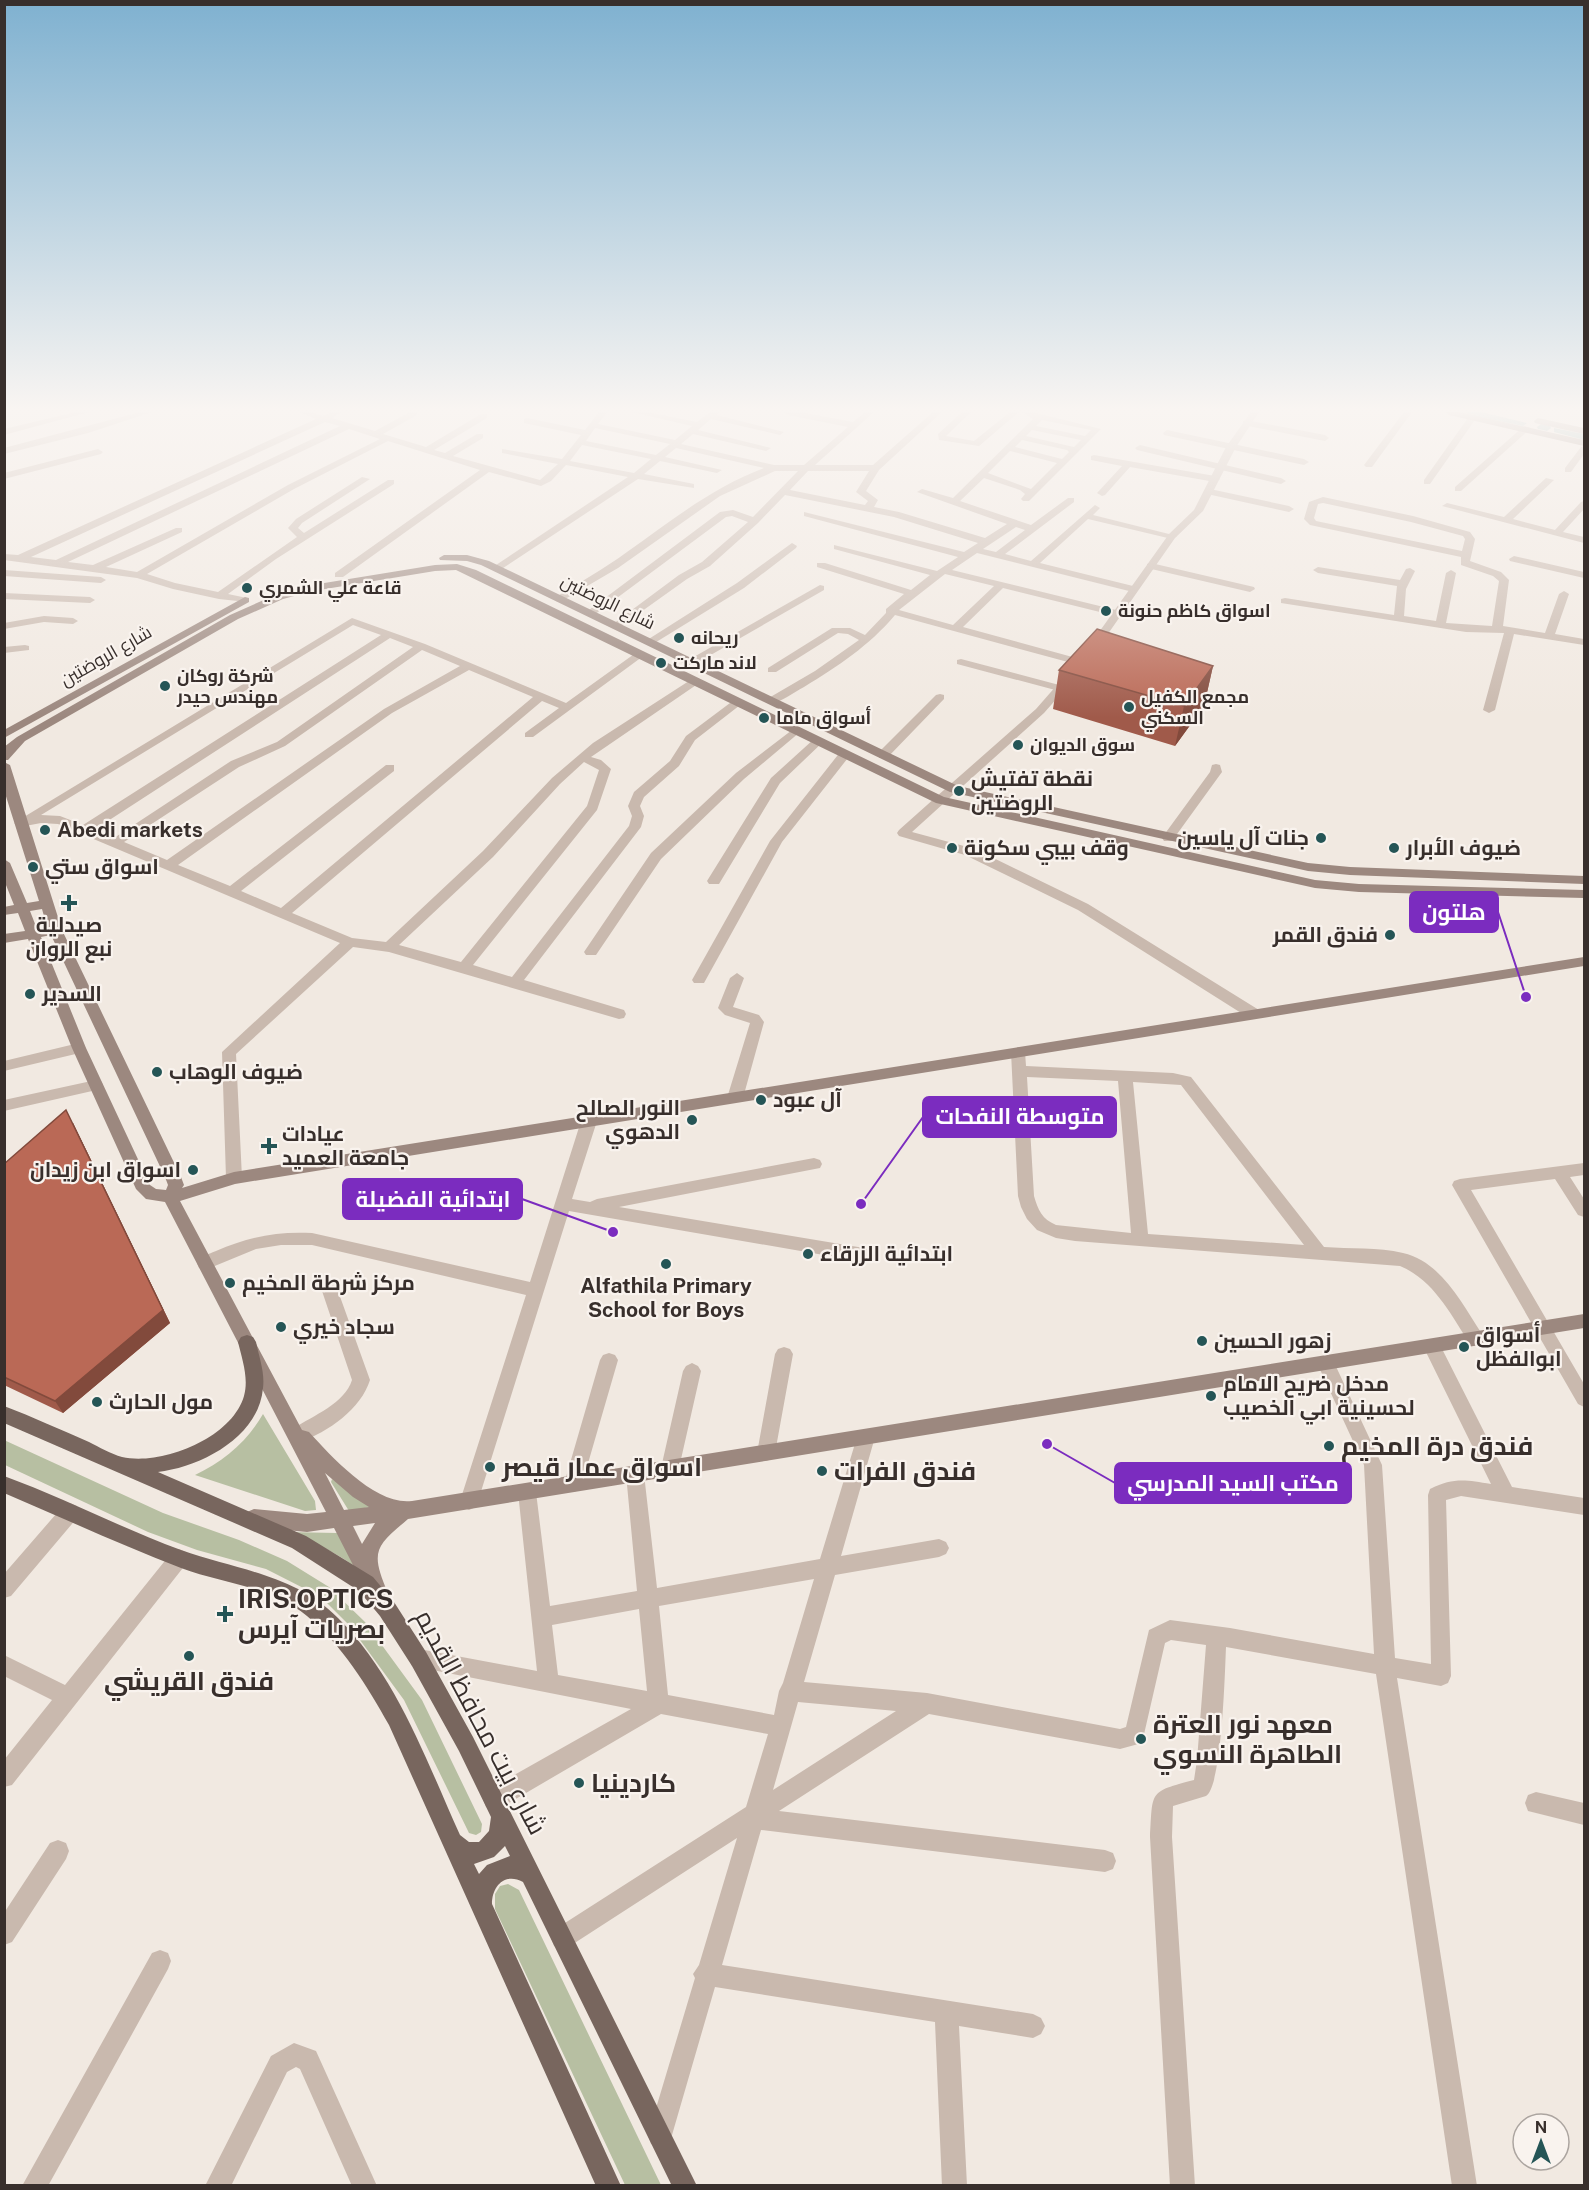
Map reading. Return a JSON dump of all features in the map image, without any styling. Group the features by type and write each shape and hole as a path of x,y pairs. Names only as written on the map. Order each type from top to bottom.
{"main road":[{"name":"شارع الروضتين","path":"6,744 243,600 286,585 339,575 450,558 473,559 497,568 954,789 1284,862 1350,871 1584,879"},
{"name":"شارع الروضتين","path":"6,744 21,739 234,617 263,603 312,588 453,567 467,570 940,800 1315,884 1378,889 1584,894"},
{"path":"4,765 20,823 55,930 173,1177 176,1185 170,1197"},
{"path":"4,863 79,1048 144,1189 155,1196 170,1197 234,1178 1584,961"},
{"path":"4,911 47,904"},
{"path":"4,939 55,930"},
{"path":"170,1197 387,1609"},
{"path":"233,1513 282,1522 307,1523 412,1510 1584,1321"},
{"path":"115,1463 142,1466 187,1457 204,1450 230,1433 248,1411 253,1398 255,1385 247,1342"},
{"name":"شارع بيت محافظ القديم","path":"4,1414 299,1542 341,1566 366,1584 387,1609 419,1659 466,1744 684,2186"},
{"path":"287,1419 327,1463 361,1490 388,1506 412,1510"},
{"path":"4,1484 179,1558 277,1587 302,1601 333,1628 352,1649 375,1679 396,1718 604,2181"},
{"path":"369,1575 368,1555 376,1535 392,1519 412,1510"},
{"path":"454,1843 470,1854 484,1852 499,1836 502,1829 497,1807"},
{"path":"482,1909 481,1892 484,1884 495,1871 518,1867 530,1874"}],"street":[{"path":"20,558 111,514"},
{"path":"58,563 161,514"},
{"path":"139,575 244,514"},
{"path":"303,537 293,528 310,514"},
{"path":"219,596 339,514"},
{"path":"339,575 424,514"},
{"path":"497,568 579,514"},
{"path":"560,599 629,556 685,514"},
{"path":"590,613 723,514"},
{"path":"736,514 755,521"},
{"path":"617,626 683,577 706,564 762,514"},
{"path":"808,514 971,553 998,555 1133,589"},
{"path":"897,514 986,542"},
{"path":"987,514 1033,529"},
{"path":"998,555 1052,514"},
{"path":"1195,514 1172,537 1133,589 1083,663 1041,711 903,833 970,852 1083,907 1254,1014"},
{"path":"1310,514 1309,519 1313,523 1465,555"},
{"path":"1393,514 1461,531 1470,539 1465,563 1468,566 1497,574 1504,580 1497,629"},
{"path":"1479,514 1584,540"},
{"path":"1506,521 1513,514"},
{"path":"1557,533 1575,514"},
{"path":"1033,564 1086,516 1172,537"},
{"path":"771,701 810,679 866,639 888,617 890,611 911,593 1015,523"},
{"path":"96,568 179,530"},
{"path":"649,642 724,597 772,564 792,546"},
{"path":"838,547 1116,614"},
{"path":"4,557 139,575 173,586 243,600"},
{"path":"1514,559 1584,575"},
{"path":"821,565 911,593"},
{"path":"1151,566 1250,589"},
{"path":"1318,570 1404,584"},
{"path":"1399,617 1401,589 1410,572"},
{"path":"4,573 101,580"},
{"path":"1440,625 1451,573"},
{"path":"956,628 1001,585"},
{"path":"691,662 799,602 819,588"},
{"path":"1549,637 1564,594"},
{"path":"4,596 90,600"},
{"path":"1285,601 1440,625 1497,629 1584,642"},
{"path":"890,611 1083,663"},
{"path":"4,626 44,619 73,621"},
{"path":"20,823 352,621 421,646 567,707"},
{"path":"771,670 836,630 850,631 866,639"},
{"path":"1489,710 1510,631"},
{"path":"84,830 207,753 388,634"},
{"path":"115,843 235,764 281,744 421,646"},
{"path":"4,650 25,648"},
{"path":"529,735 641,654"},
{"path":"961,662 1059,688"},
{"path":"168,866 388,711 468,666"},
{"path":"389,947 488,854 556,781 597,745 696,681"},
{"path":"282,914 542,695"},
{"path":"883,755 940,697"},
{"path":"514,984 635,827 638,816 634,806 638,795 675,763 690,738 738,702"},
{"path":"591,952 656,856 740,776 796,730"},
{"path":"714,881 775,781 818,741"},
{"path":"699,980 776,841 845,754"},
{"path":"464,967 593,807 605,770 597,763 583,758"},
{"path":"231,892 390,768"},
{"path":"1168,838 1216,772 1216,768"},
{"path":"20,823 34,819 55,819 350,942 389,947 620,1014"},
{"path":"234,1178 229,1052 350,942"},
{"path":"735,1098 757,1022 725,1008 737,978"},
{"path":"4,1066 79,1048"},
{"path":"1018,1052 1026,1196 1033,1218 1044,1228 1057,1232 1140,1239 1395,1257 1416,1264 1434,1278 1476,1339"},
{"path":"1019,1071 1173,1077 1186,1081 1319,1252"},
{"path":"1125,1076 1140,1239"},
{"path":"4,1106 96,1085"},
{"path":"469,1501 589,1121"},
{"path":"585,1208 814,1164"},
{"path":"1584,1169 1460,1185 1545,1328 1584,1399"},
{"path":"1559,1172 1584,1211"},
{"path":"563,1204 864,1255"},
{"path":"204,1263 255,1241 284,1238 312,1239 536,1290"},
{"path":"300,1434 352,1399 360,1386 361,1380 330,1291"},
{"path":"1432,1346 1506,1494"},
{"path":"766,1453 784,1354"},
{"path":"573,1484 609,1360"},
{"path":"1326,1363 1373,1466 1385,1666 1465,2186"},
{"path":"670,1468 692,1371"},
{"path":"660,2135 705,1974 866,1437"},
{"path":"634,1474 659,1704"},
{"path":"789,1691 927,1703 1120,1739 1136,1736 1156,1637 1170,1630 1441,1676 1437,1494 1449,1489 1461,1488 1584,1506"},
{"path":"526,1492 549,1683"},
{"path":"4,1589 70,1512"},
{"path":"542,1617 939,1548"},
{"path":"4,1777 179,1558"},
{"path":"1183,2186 1161,1837 1163,1801 1169,1796 1198,1790 1203,1786 1208,1760 1216,1636"},
{"path":"419,1659 779,1726"},
{"path":"4,1665 67,1697"},
{"path":"562,1938 752,1818 927,1703"},
{"path":"497,1807 659,1704"},
{"path":"1536,1803 1584,1814"},
{"path":"752,1818 1105,1861"},
{"path":"4,1934 58,1851"},
{"path":"34,2186 160,1960"},
{"path":"705,1974 1032,2026"},
{"path":"946,2012 955,2186"},
{"path":"217,2186 279,2064 294,2055 308,2059 365,2186"}],"green space":[{"path":"263,1414 315,1501 316,1510 305,1511 195,1475 216,1464 234,1450"},
{"path":"4,1440 163,1513 239,1540 287,1561 329,1587 365,1622 422,1700 482,1824 481,1832 476,1835 469,1833 404,1700 349,1625 321,1597 266,1569 197,1550 148,1532 5,1465"},
{"path":"332,1479 375,1506 349,1511 331,1482"},
{"path":"287,1532 337,1533 361,1571 325,1548"},
{"path":"508,1884 519,1890 661,2185 625,2185 495,1909 495,1894 500,1886"}],"building":[{"path":"1097,629 1213,666 1184,706 1059,670"},
{"name":"مول الحارث","path":"66,1110 163,1310 55,1401 4,1377 4,1164"}],"place":[{"name":"قاعة علي الشمري","path":"247,588"},
{"name":"اسواق كاظم حنونة","path":"1106,611"},
{"name":"ريحانه","path":"679,638"},
{"name":"لاند ماركت","path":"661,663"},
{"name":"شركة روكان مهندس حيدر","path":"165,686"},
{"name":"مجمع الكفيل السكني","path":"1129,707"},
{"name":"أسواق ماما","path":"764,718"},
{"name":"سوق الديوان","path":"1018,745"},
{"name":"نقطة تفتيش الروضتين","path":"959,791"},
{"name":"Abedi markets","path":"45,830"},
{"name":"جنات آل ياسين","path":"1321,838"},
{"name":"وقف بيبي سكونة","path":"952,848"},
{"name":"ضيوف الأبرار","path":"1394,848"},
{"name":"اسواق ستي","path":"33,867"},
{"name":"صيدلية نبع الروان","path":"69,903"},
{"name":"فندق القمر","path":"1390,935"},
{"name":"السدير","path":"30,994"},
{"name":"هلتون","path":"1526,997"},
{"name":"ضيوف الوهاب","path":"157,1072"},
{"name":"آل عبود","path":"761,1100"},
{"name":"النور الصالح الدهوي","path":"692,1120"},
{"name":"عيادات جامعة العميد","path":"269,1146"},
{"name":"اسواق ابن زيدان","path":"193,1170"},
{"name":"متوسطة النفحات","path":"861,1204"},
{"name":"ابتدائية الفضيلة","path":"613,1232"},
{"name":"ابتدائية الزرقاء","path":"808,1254"},
{"name":"Alfathila Primary School for Boys","path":"666,1264"},
{"name":"مركز شرطة المخيم","path":"230,1283"},
{"name":"سجاد خيري","path":"281,1327"},
{"name":"زهور الحسين","path":"1202,1341"},
{"name":"أسواق ابوالفظل","path":"1464,1347"},
{"name":"مدخل ضريح الامام لحسينية ابي الخصيب","path":"1211,1396"},
{"name":"مول الحارث","path":"97,1402"},
{"name":"مكتب السيد المدرسي","path":"1047,1444"},
{"name":"فندق درة المخيم","path":"1329,1446"},
{"name":"اسواق عمار قيصر","path":"490,1467"},
{"name":"فندق الفرات","path":"822,1471"},
{"name":"IRIS.OPTICS بصريات آيرس","path":"225,1614"},
{"name":"فندق القريشي","path":"189,1656"},
{"name":"معهد نور العترة الطاهرة النسوي","path":"1141,1739"},
{"name":"كاردينيا","path":"579,1783"}]}
